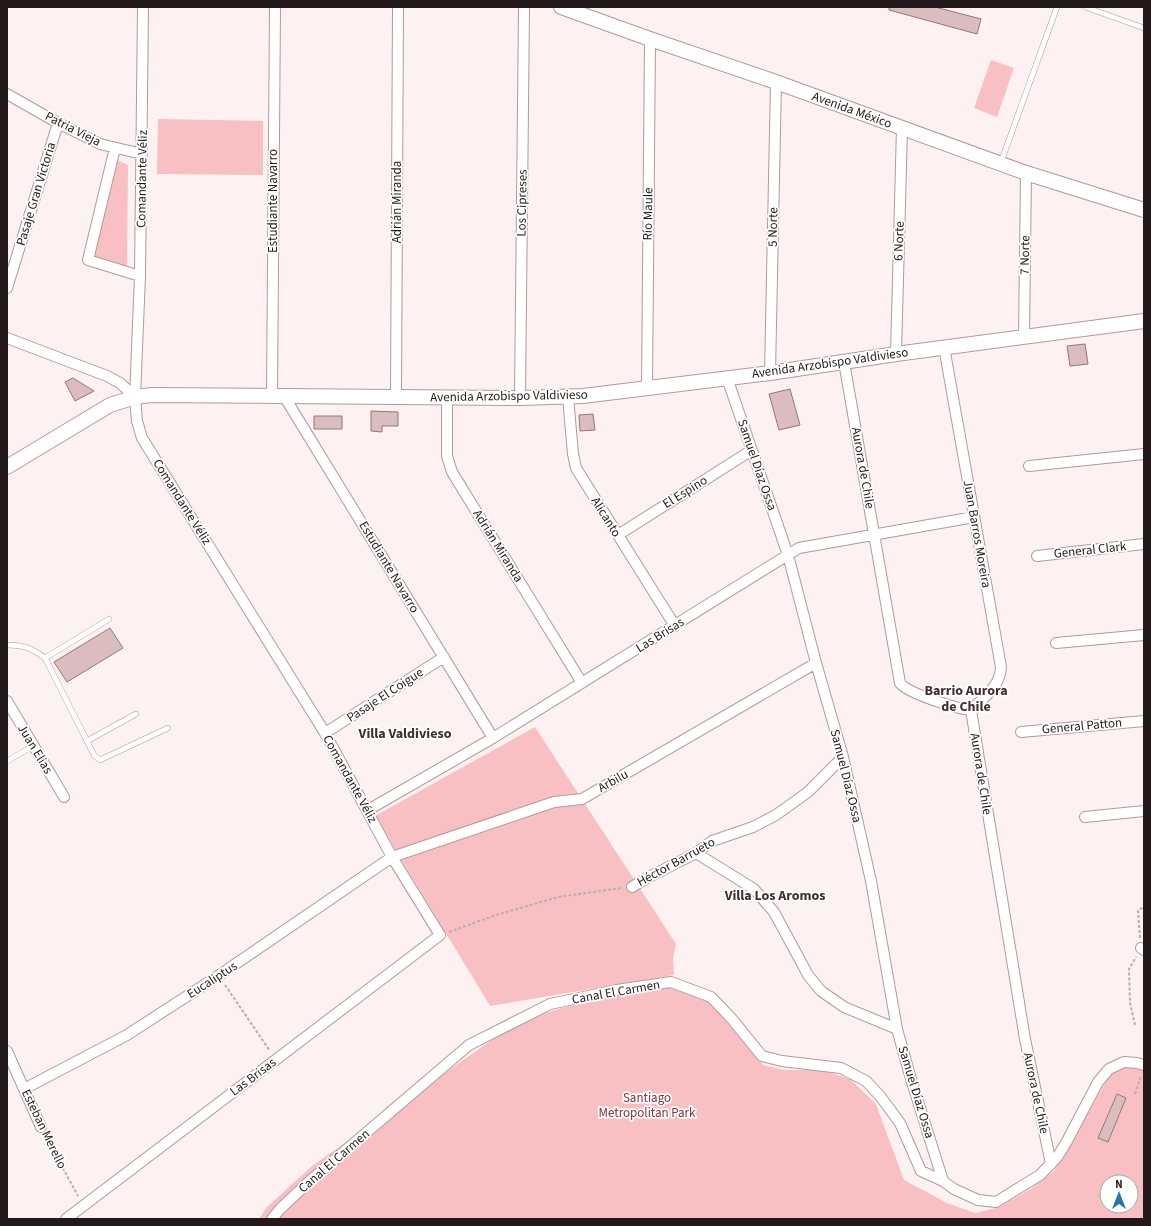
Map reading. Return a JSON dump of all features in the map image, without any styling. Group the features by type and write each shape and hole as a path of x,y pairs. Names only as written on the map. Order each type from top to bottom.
{"street":[{"name":"Estudiante Navarro","path":"275,7 278,396 444,657 493,738"},
{"name":"Adrián Miranda","path":"396,398 398,7"},
{"name":"Los Cipreses","path":"520,398 524,7"},
{"name":"Avenida México","path":"561,7 776,82 1000,164 1144,210"},
{"name":"Comandante Véliz","path":"141,8 142,154 140,276 135,397 137,421 142,438 325,733 368,810 392,857 440,935"},
{"name":"Río Maule","path":"647,388 650,39"},
{"name":"5 Norte","path":"770,373 776,82"},
{"name":"Patria Vieja","path":"7,94 58,123 100,144 142,154"},
{"name":"Pasaje Gran Victoria","path":"7,288 58,123"},
{"name":"6 Norte","path":"896,354 902,128"},
{"path":"116,148 88,260 140,276"},
{"name":"7 Norte","path":"1024,337 1026,173"},
{"name":"Avenida Arzobispo Valdivieso","path":"7,467 110,405 135,397 152,395 396,398 568,397 770,373 896,354 1144,321"},
{"path":"7,338 107,376 120,383 135,397"},
{"name":"Juan Barros Moreira","path":"944,348 1001,667 1001,673 996,684 971,710"},
{"name":"Aurora de Chile","path":"844,362 900,682 904,688 921,695 954,707 971,710 1025,1039 1051,1164"},
{"name":"Samuel Díaz Ossa","path":"728,378 788,555 816,663 843,757 871,881 897,1029 943,1181"},
{"name":"Alicanto","path":"568,397 573,454 576,468 675,626"},
{"name":"Adrián Miranda","path":"447,398 447,456 452,472 582,683"},
{"name":"El Espino","path":"618,535 752,450"},
{"path":"1029,466 1144,454"},
{"name":"Las Brisas","path":"368,810 493,738 799,548 974,517"},
{"name":"General Clark","path":"1037,556 1144,544"},
{"path":"1056,643 1144,635"},
{"name":"Pasaje El Coigue","path":"325,733 444,657"},
{"name":"Arbilu","path":"392,857 554,802 582,799 816,663"},
{"name":"Juan Elias","path":"7,701 64,797"},
{"name":"General Patton","path":"1021,732 1144,721"},
{"name":"Héctor Barrueto","path":"632,887 696,853 712,841 753,826 776,815 808,792 843,757"},
{"path":"1085,817 1144,811"},
{"path":"696,853 754,889 774,912 808,975 821,991 844,1007 897,1029"},
{"name":"Eucaliptus","path":"24,1089 127,1035 218,976 392,857"},
{"name":"Las Brisas","path":"66,1219 440,935"},
{"name":"Canal El Carmen","path":"272,1219 280,1209 312,1179 469,1045 550,1004 617,990 671,982 711,997 732,1019 762,1056 782,1061 841,1068 866,1081 880,1096 900,1123 921,1171 978,1200 996,1202 1040,1175 1051,1164 1068,1141 1098,1082 1109,1069 1124,1062 1137,1063 1143,1070"},
{"name":"Esteban Merello","path":"7,1051 41,1126"}],"lane":[{"path":"1000,164 1057,7"},
{"path":"1085,7 1144,28"},
{"path":"45,658 109,619"},
{"path":"7,645 21,645 34,650 45,658 94,755 100,760 168,728"},
{"path":"87,741 136,714"},
{"path":"7,761 33,746"}],"path":[{"name":"Héctor Barrueto","path":"440,935 558,897 632,887"},
{"path":"1135,1025 1130,1003 1128,969 1142,949 1138,910 1144,907"},
{"path":"218,976 276,1060"},
{"path":"1135,1094 1143,1070"},
{"name":"Esteban Merello","path":"41,1126 83,1206"}],"green space":[{"path":"991,60 1014,68 997,117 974,108"},
{"path":"158,119 263,121 263,175 157,174"},
{"path":"117,160 128,165 127,269 93,258"},
{"path":"535,727 676,944 673,959 674,975 490,1006 375,816"},
{"name":"Santiago Metropolitan Park","path":"673,987 708,1000 763,1065 784,1070 823,1070 850,1079 876,1104 904,1180 947,1203 975,1213 999,1207 1029,1190 1054,1171 1108,1078 1116,1071 1124,1067 1133,1066 1144,1070 1144,1219 259,1219 267,1207 312,1166 499,1035 550,1011 601,999"}],"building":[{"path":"889,7 935,7 981,19 977,34 889,10"},
{"path":"1085,344 1088,364 1070,366 1067,346"},
{"path":"73,378 94,391 75,401 65,382"},
{"path":"790,389 800,425 779,430 769,394"},
{"path":"371,411 398,412 398,426 382,426 382,432 371,431"},
{"path":"593,414 595,430 580,431 579,415"},
{"path":"314,416 342,416 342,429 314,429"},
{"path":"110,628 123,648 67,682 54,662"},
{"path":"1117,1094 1126,1098 1108,1142 1098,1138"}],"district":[{"name":"Barrio Aurora de Chile","path":"966,700"},
{"name":"Villa Valdivieso","path":"405,734"},
{"name":"Villa Los Aromos","path":"775,896"}]}
